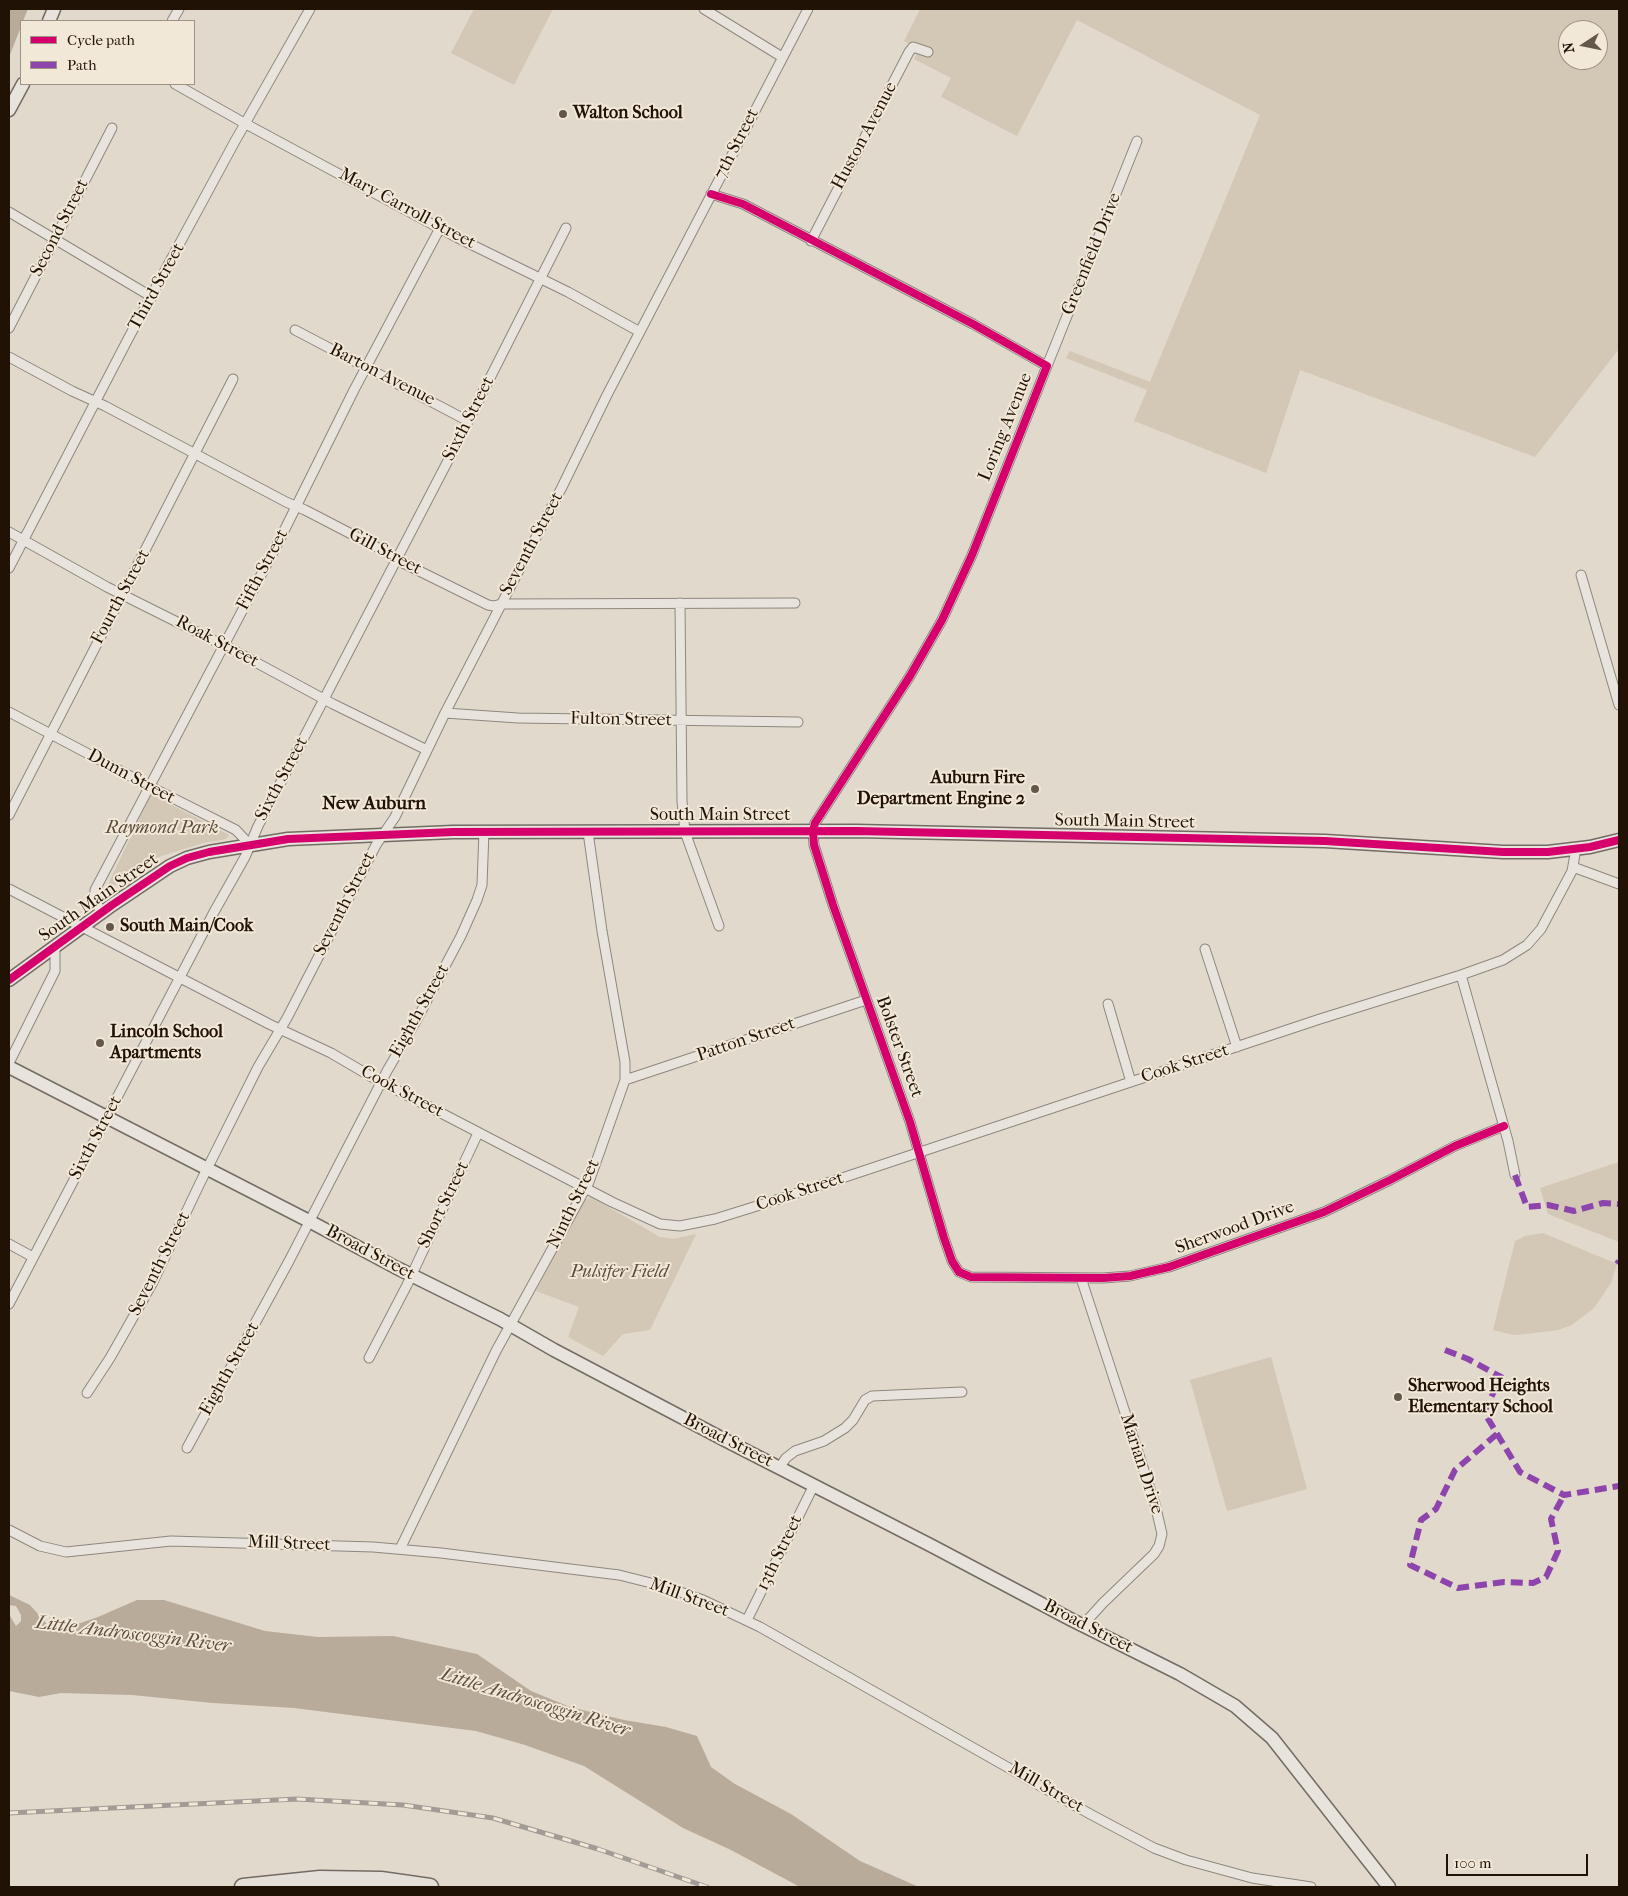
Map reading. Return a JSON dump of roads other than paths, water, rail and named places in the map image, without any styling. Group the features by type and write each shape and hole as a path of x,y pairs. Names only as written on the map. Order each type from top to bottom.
{"highway":[{"path":"243,1887 329,1879 381,1880 430,1887"}],"street":[{"path":"173,20 179,9"},
{"name":"Third Street","path":"9,568 234,143 310,9"},
{"path":"704,9 782,56"},
{"name":"7th Street","path":"640,332 808,9"},
{"name":"Huston Avenue","path":"811,240 909,52 914,47 928,52"},
{"path":"9,110 22,85"},
{"name":"Mary Carroll Street","path":"177,85 440,228 540,280 568,292 640,332"},
{"name":"Second Street","path":"9,328 112,128"},
{"name":"Greenfield Drive","path":"1047,366 1136,141"},
{"name":"Loring Avenue","path":"711,194 743,204 973,324 1047,366 972,556 942,620 910,676 815,823 813,831"},
{"path":"9,212 152,297"},
{"name":"Fifth Street","path":"101,913 95,898 95,890 440,228"},
{"name":"Sixth Street","path":"9,1304 250,844 566,228"},
{"name":"Barton Avenue","path":"295,330 468,421"},
{"name":"Seventh Street","path":"88,1393 142,1304 258,1067 280,1029 376,845 395,817 500,604 640,332"},
{"name":"Gill Street","path":"9,357 482,603 494,606 500,604 795,603"},
{"name":"Fourth Street","path":"9,815 233,379"},
{"name":"Roak Street","path":"9,532 67,566 427,750"},
{"path":"1581,575 1619,705"},
{"path":"680,603 682,801 685,832 719,926"},
{"name":"Dunn Street","path":"9,712 236,830 250,844"},
{"name":"Fulton Street","path":"445,713 518,718 798,722"},
{"name":"South Main Street","path":"9,980 101,913 170,866 187,858 209,852 288,839 384,834 484,832 813,831 1325,841 1503,852 1548,852 1576,849 1619,840"},
{"name":"Bolster Street","path":"813,831 814,845 833,905 910,1122 944,1238 952,1261 959,1272"},
{"name":"Eighth Street","path":"187,1448 416,1021 477,900 483,877 484,832"},
{"name":"Ninth Street","path":"400,1549 510,1325 585,1188 625,1080 625,1062 588,832"},
{"name":"Cook Street","path":"9,889 331,1054 585,1188 660,1224 680,1226 724,1216 1503,960 1527,945 1547,920 1573,867 1576,849"},
{"path":"1573,867 1619,884"},
{"path":"9,1063 55,971 55,948"},
{"path":"1204,949 1237,1047"},
{"path":"1461,975 1516,1175"},
{"name":"Patton Street","path":"625,1080 866,1000"},
{"path":"1108,1004 1132,1082"},
{"name":"Broad Street","path":"9,1067 510,1325 554,1350 1083,1626 1180,1674 1247,1715 1272,1738 1388,1887"},
{"name":"Sherwood Drive","path":"959,1272 971,1277 1081,1278 1121,1276 1149,1272 1204,1256 1324,1212 1455,1146 1504,1126"},
{"name":"Short Street","path":"369,1358 438,1222 478,1133"},
{"path":"9,1244 33,1257"},
{"name":"Marian Drive","path":"1081,1278 1155,1504 1162,1534 1159,1546 1154,1554 1103,1603 1083,1626"},
{"path":"779,1468 786,1458 795,1451 824,1441 845,1428 853,1420 865,1400 872,1396 962,1392"},
{"name":"13th Street","path":"747,1620 814,1485"},
{"name":"Mill Street","path":"9,1530 40,1546 66,1552 171,1541 400,1549 619,1576 675,1590 703,1600 747,1620 995,1758 1090,1814 1154,1848 1201,1864 1252,1878 1311,1887"}],"water":[{"path":"9,9 28,9 23,20 20,20 20,30 9,57"},
{"name":"Little Androscoggin River","path":"9,1595 30,1605 54,1632 98,1617 137,1600 164,1600 265,1631 318,1637 393,1636 477,1654 531,1691 570,1707 624,1720 666,1727 697,1736 711,1767 735,1784 791,1814 860,1861 919,1887 800,1887 731,1850 683,1828 584,1766 525,1745 476,1731 294,1708 132,1695 61,1693 39,1697 9,1691 9,1614 16,1626 21,1621 21,1615 16,1606 9,1605"}],"railway":[{"path":"9,1813 297,1799 403,1805 493,1818 598,1849 707,1887"}],"place":[{"name":"Walton School","path":"563,114"},
{"name":"Auburn Fire Department Engine 2","path":"1035,789"},
{"name":"South Main/Cook","path":"110,927"},
{"name":"Lincoln School Apartments","path":"100,1043"},
{"name":"Sherwood Heights Elementary School","path":"1398,1397"}],"district":[{"name":"New Auburn","path":"374,804"}],"park label":[{"name":"Raymond Park","path":"162,829"},
{"name":"Pulsifer Field","path":"619,1273"}]}
